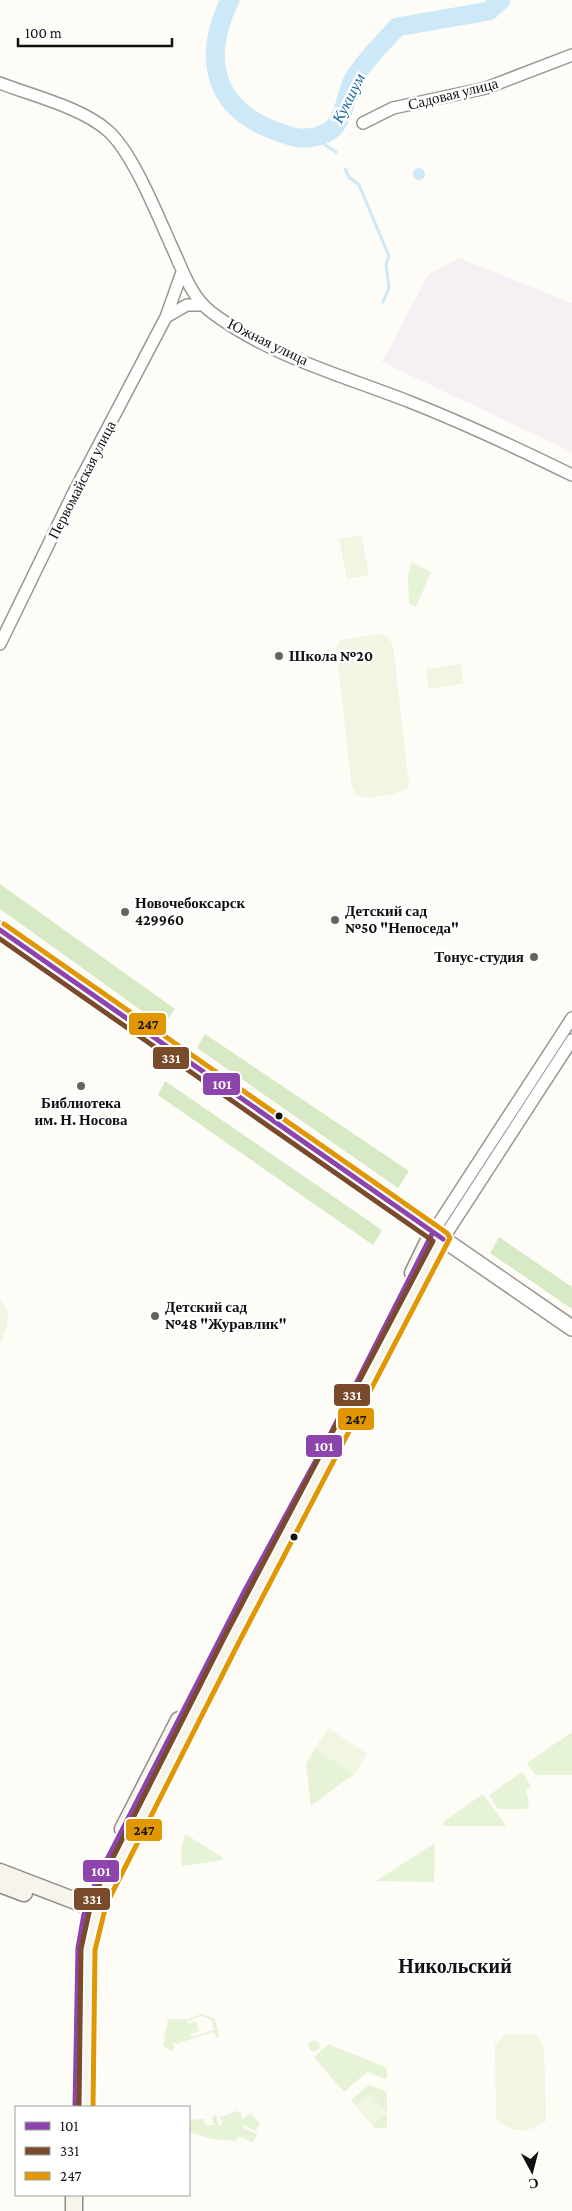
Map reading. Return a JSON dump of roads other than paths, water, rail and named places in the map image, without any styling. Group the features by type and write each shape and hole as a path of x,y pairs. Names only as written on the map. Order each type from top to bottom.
{"main road":[{"path":"0,930 438,1236 333,1430 88,1912 78,1948 76,2106"},
{"path":"0,1872 88,1912"},
{"path":"0,1884 88,1912"},
{"path":"86,2106 88,1912"},
{"path":"74,2196 74,2211"},
{"path":"85,2196 85,2211"}],"street":[{"name":"Садовая улица","path":"364,123 393,108 486,88 572,55"},
{"name":"Южная улица","path":"0,83 73,111 97,123 114,138 134,168 182,272 203,305 241,332 273,348 462,422 572,475"},
{"name":"Первомайская улица","path":"0,644 73,494 166,317 182,272"},
{"path":"166,317 187,305 203,305"},
{"path":"438,1236 572,1018"},
{"path":"438,1236 572,1040"},
{"path":"438,1236 572,1328"}],"water":[{"path":"417,168 421,168 425,174 421,180 417,180 413,176 413,172"}],"waterway":[{"name":"Кукшум","path":"230,0 222,20 215,59 218,77 225,93 236,107 252,120 280,133 304,138 324,134 336,125 343,111 353,80 367,60 397,27 489,11 501,0"},
{"path":"324,134 325,145 336,152"},
{"path":"345,169 349,177 359,185 389,256 386,264 389,288 383,302"}],"place":[{"name":"Школа №20","path":"279,656"},
{"name":"Новочебоксарск 429960","path":"125,912"},
{"name":"Детский сад №50 \"Непоседа\"","path":"335,920"},
{"name":"Тонус-студия","path":"534,957"},
{"name":"Библиотека им. Н. Носова","path":"81,1086"},
{"name":"Детский сад №48 \"Журавлик\"","path":"155,1316"}],"district":[{"name":"Никольский","path":"455,1966"}]}
